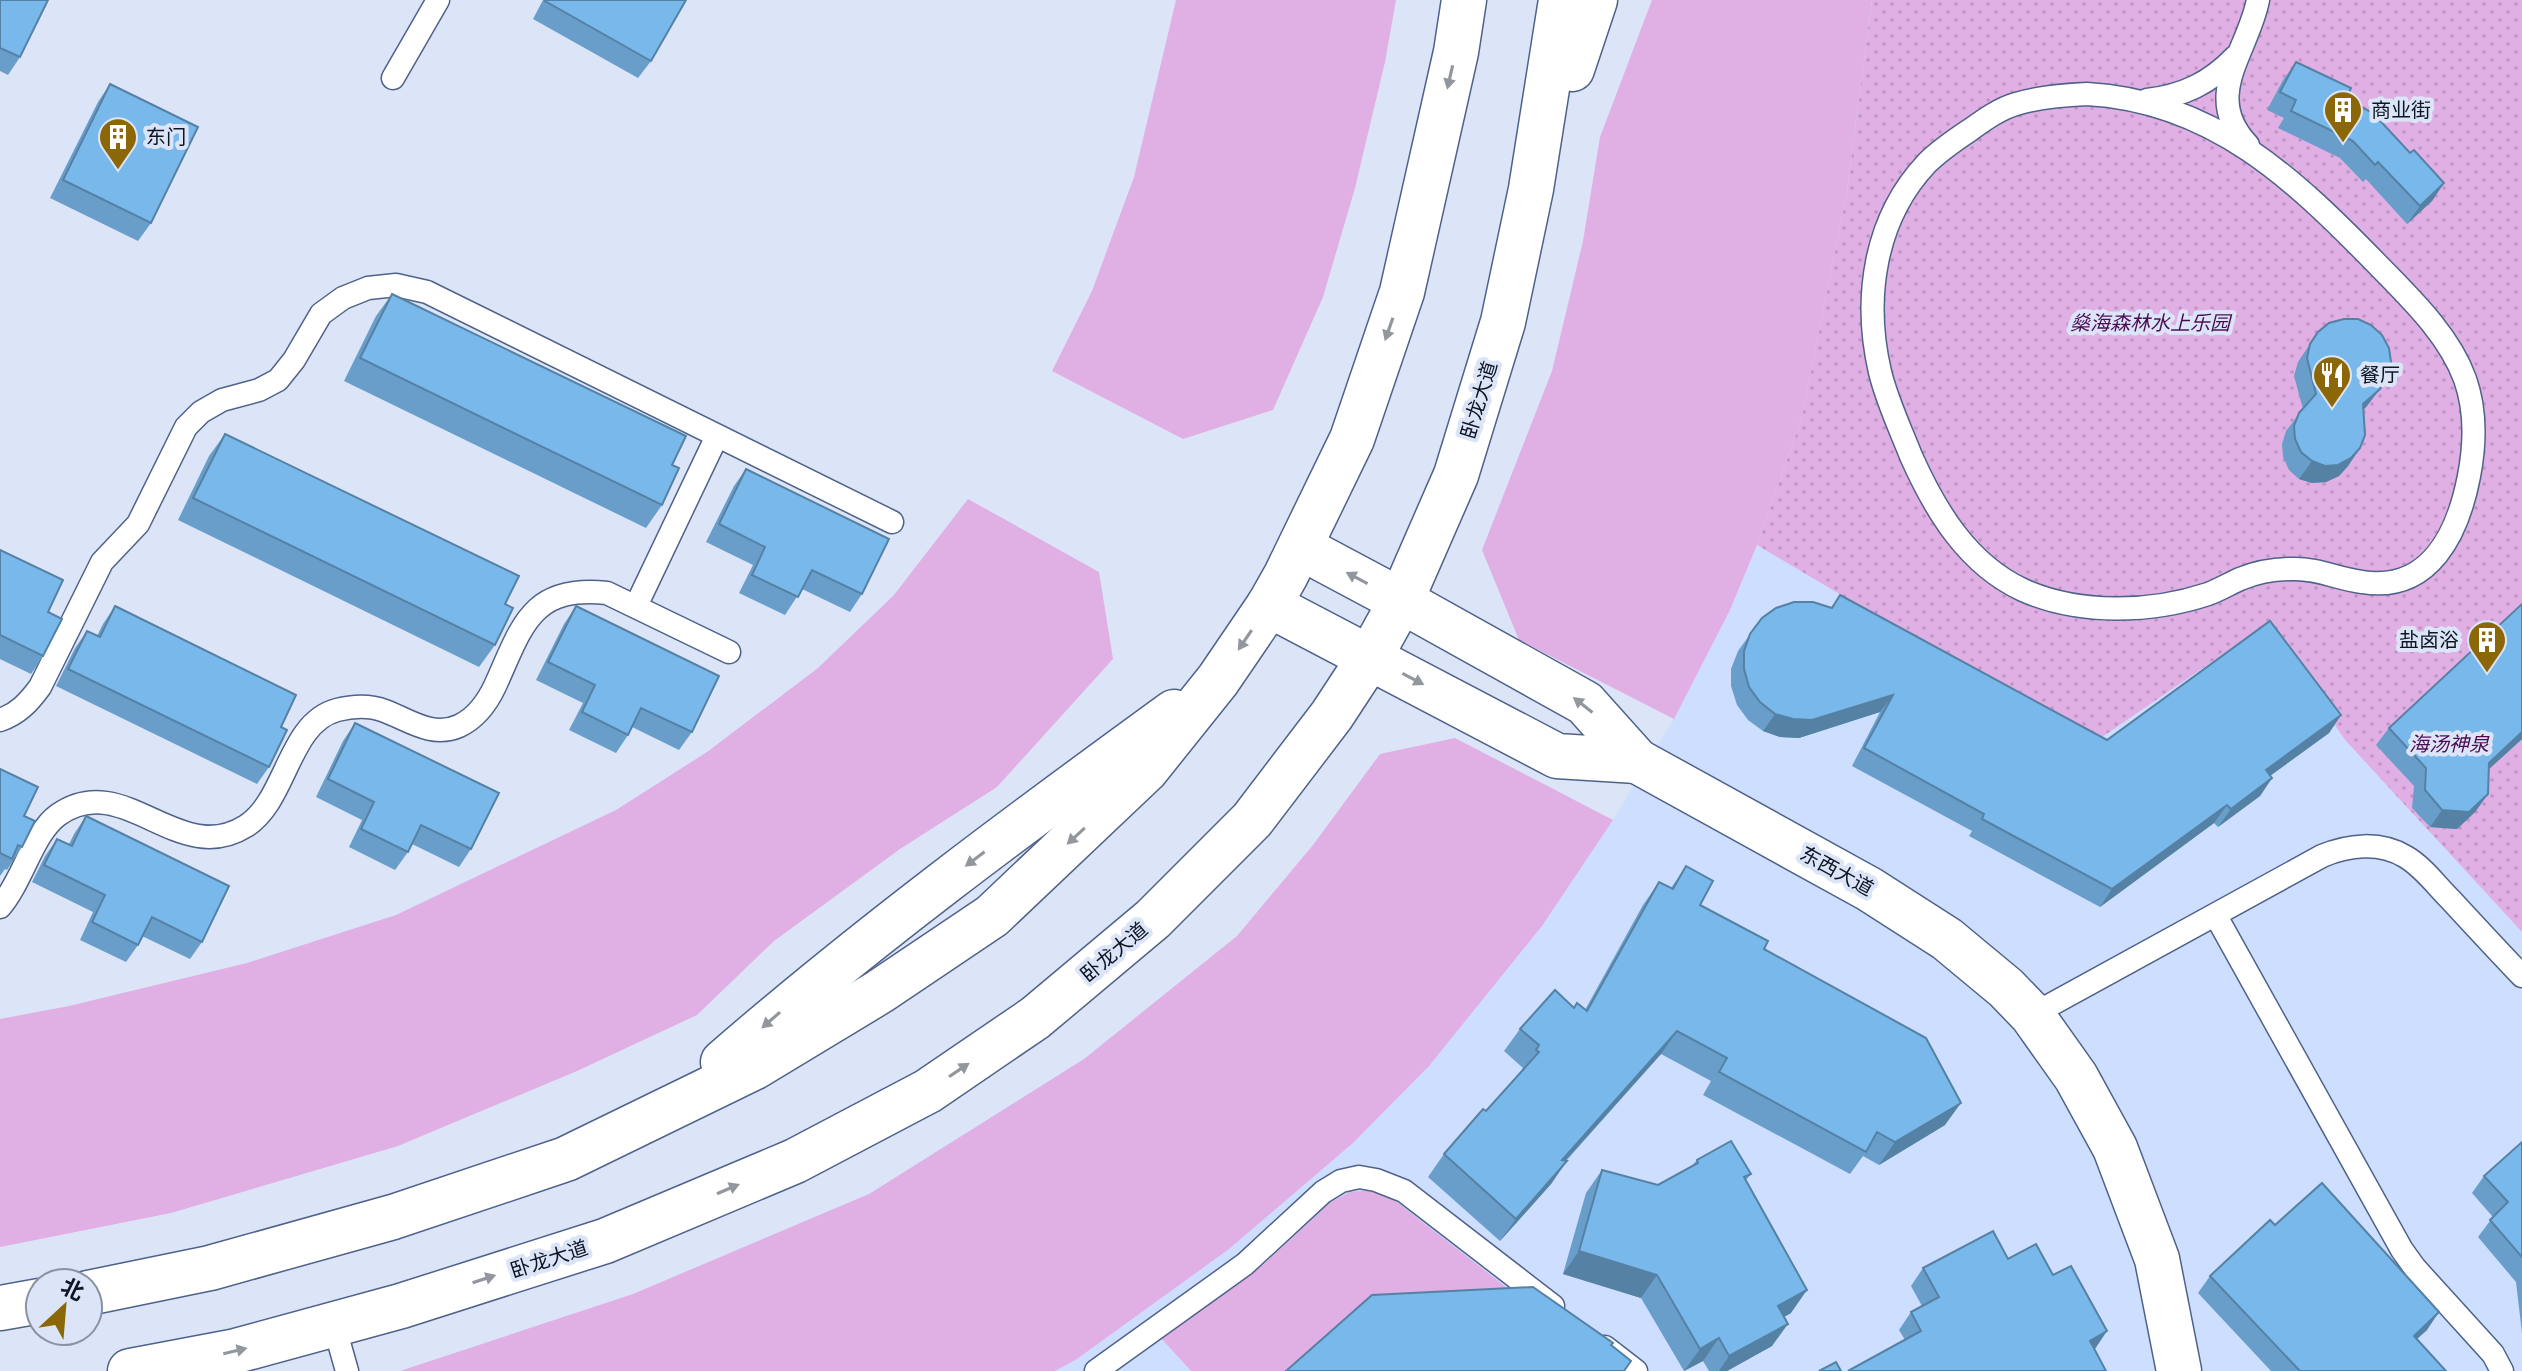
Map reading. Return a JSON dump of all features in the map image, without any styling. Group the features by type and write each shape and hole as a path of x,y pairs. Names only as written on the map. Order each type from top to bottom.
{"main road":[{"path":"104,1290 210,1268 393,1217 566,1159 672,1107 782,1011 930,893 1218,680 1269,605 1352,439 1402,292 1456,52 1464,0"},
{"name":"卧龙大道","path":"130,1371 236,1351 401,1306 605,1241 795,1161 928,1091 1035,1018 1153,919 1252,820 1332,715 1370,657 1401,601 1456,475 1503,322 1531,189 1561,0"},
{"path":"1531,189 1595,0"},
{"path":"1300,547 1585,703 1637,761"},
{"name":"东西大道","path":"1269,605 1557,756 1637,761 1869,889 1934,930 2006,988 2032,1015 2076,1077 2115,1148 2157,1259 2179,1371"},
{"path":"0,1308 24,1304"}],"lane":[{"path":"393,78 438,0"},
{"path":"2252,25 2258,0"},
{"path":"2258,155 2234,127 2228,106 2228,85 2236,56 2268,0"},
{"path":"2138,100 2182,94 2219,74 2236,56"},
{"path":"2116,95 2138,100 2184,115 2221,132 2258,155 2319,205 2412,301 2455,357 2473,408 2470,474 2453,533 2426,566 2405,579 2381,584 2357,582 2313,570 2271,570 2243,577 2212,593 2171,604 2134,608 2073,603 2023,589 1987,567 1952,533 1918,471 1891,408 1880,371 1874,330 1877,256 1888,223 1907,187 1930,161 1991,116 2016,104 2055,96 2116,95"},
{"path":"0,720 29,703 40,687 102,562 138,524 186,427 201,412 222,400 259,390 278,380 294,360 321,314 343,298 368,288 396,285 427,292 892,522"},
{"path":"636,606 717,436"},
{"path":"0,907 11,894 43,831 57,816 80,804 102,802 124,806 174,831 196,837 217,837 244,828 262,813 300,741 315,724 333,711 361,706 383,710 417,726 439,730 458,727 477,715 491,695 524,623 541,604 564,594 587,591 607,593 729,652"},
{"path":"2032,1015 2338,849 2358,846 2382,848 2404,856 2424,872 2522,976"},
{"path":"2216,916 2402,1250 2493,1354 2502,1371"},
{"path":"1096,1371 1245,1264 1323,1192 1341,1181 1359,1177 1404,1191 1636,1371"},
{"path":"334,1325 347,1371"}],"shaded area":[{"path":"1757,545 2091,744 2264,625 2346,741 2522,932 2522,1371 1055,1371 1077,1359 1229,1249 1353,1143 1429,1066 1542,926 1613,820 1674,718 1730,610"}],"green space":[{"path":"1176,0 1396,0 1385,62 1355,188 1323,297 1273,410 1183,439 1052,371 1092,291 1134,177"},
{"path":"1652,0 1872,0 1847,190 1801,420 1757,545 1730,610 1674,719 1519,640 1482,550 1552,371 1583,241 1600,137"},
{"name":"燊海森林水上乐园","path":"1872,0 2522,0 2522,932 2346,741 2264,626 2092,744 1757,545 1801,420 1847,190"},
{"path":"968,499 1099,572 1113,659 997,787 900,849 774,941 697,1015 577,1071 398,1146 171,1213 0,1247 0,1019 69,1006 247,963 396,915 616,810 707,752 818,668 894,595"},
{"path":"1455,738 1613,820 1542,926 1429,1066 1353,1143 1229,1249 1077,1359 1055,1371 400,1371 633,1294 869,1194 1084,1059 1237,936 1313,845 1380,754"},
{"path":"1371,1190 1394,1200 1528,1304 1287,1371 1191,1371 1160,1337 1264,1264 1331,1202 1350,1192"}],"building":[{"path":"0,0 48,0 20,57 0,48"},
{"path":"546,0 686,0 651,61"},
{"path":"2296,62 2351,88 2346,99 2373,113 2410,153 2414,150 2444,183 2420,206 2353,141 2291,111 2296,100 2280,92"},
{"name":"东门","path":"110,84 198,127 151,223 63,180"},
{"path":"392,294 686,436 672,465 679,468 662,505 360,358"},
{"name":"餐厅","path":"2358,319 2382,335 2389,348 2391,362 2380,389 2363,404 2365,435 2360,448 2351,458 2338,465 2325,466 2301,452 2295,439 2294,426 2299,413 2316,394 2307,358 2310,344 2329,323"},
{"path":"225,434 519,576 505,604 513,608 495,645 193,498"},
{"path":"746,469 889,539 862,594 812,570 798,597 752,575 765,547 719,524"},
{"path":"0,550 63,580 48,612 62,619 43,656 0,635"},
{"path":"1840,595 2107,740 2270,621 2341,715 2266,770 2272,778 2231,809 2227,805 2112,889 1982,819 1984,814 1864,748 1893,695 1812,720 1775,714 1760,702 1749,687 1744,669 1744,651 1750,634 1762,618 1776,608 1794,602 1813,602 1832,608"},
{"name":"盐卤浴","path":"2522,604 2522,732 2489,763 2488,794 2469,812 2442,810 2425,790 2426,768 2389,728"},
{"path":"115,606 296,695 281,727 287,730 269,767 68,669 87,631 100,637"},
{"path":"576,606 719,676 692,732 641,708 628,735 582,712 595,685 548,662"},
{"path":"355,723 499,793 471,849 421,825 408,852 361,829 374,802 328,779"},
{"path":"0,769 38,787 24,816 35,821 12,859 0,853"},
{"path":"86,816 229,886 202,942 152,917 138,945 92,922 105,895 44,865 57,839 72,846"},
{"path":"1686,866 1713,881 1700,905 1768,941 1764,949 1926,1038 1961,1103 1895,1142 1877,1132 1866,1152 1719,1072 1727,1058 1677,1031 1562,1160 1567,1161 1516,1219 1444,1154 1539,1052 1536,1050 1539,1045 1520,1029 1555,990 1574,1008 1577,1003 1587,1011 1659,882 1673,889"},
{"path":"1731,1141 1751,1174 1744,1177 1807,1290 1778,1306 1788,1324 1729,1356 1719,1338 1700,1349 1657,1275 1579,1251 1602,1170 1658,1185"},
{"path":"2522,1142 2522,1257 2490,1220 2508,1202 2484,1176"},
{"path":"2322,1183 2439,1312 2414,1336 2446,1371 2300,1371 2210,1276 2270,1220 2275,1225"},
{"path":"1993,1231 2008,1259 2036,1244 2053,1275 2071,1266 2107,1331 2090,1341 2106,1371 1848,1371 1921,1331 1911,1312 1939,1297 1923,1268"},
{"path":"1533,1287 1613,1343 1611,1345 1631,1361 1624,1371 1286,1371 1372,1295"},
{"path":"1836,1362 1841,1371 1819,1371"}],"place":[{"name":"商业街","path":"2343,144"},
{"name":"东门","path":"118,171"},
{"name":"餐厅","path":"2332,409"},
{"name":"盐卤浴","path":"2487,674"}],"park label":[{"name":"海汤神泉","path":"2449,744"}]}
